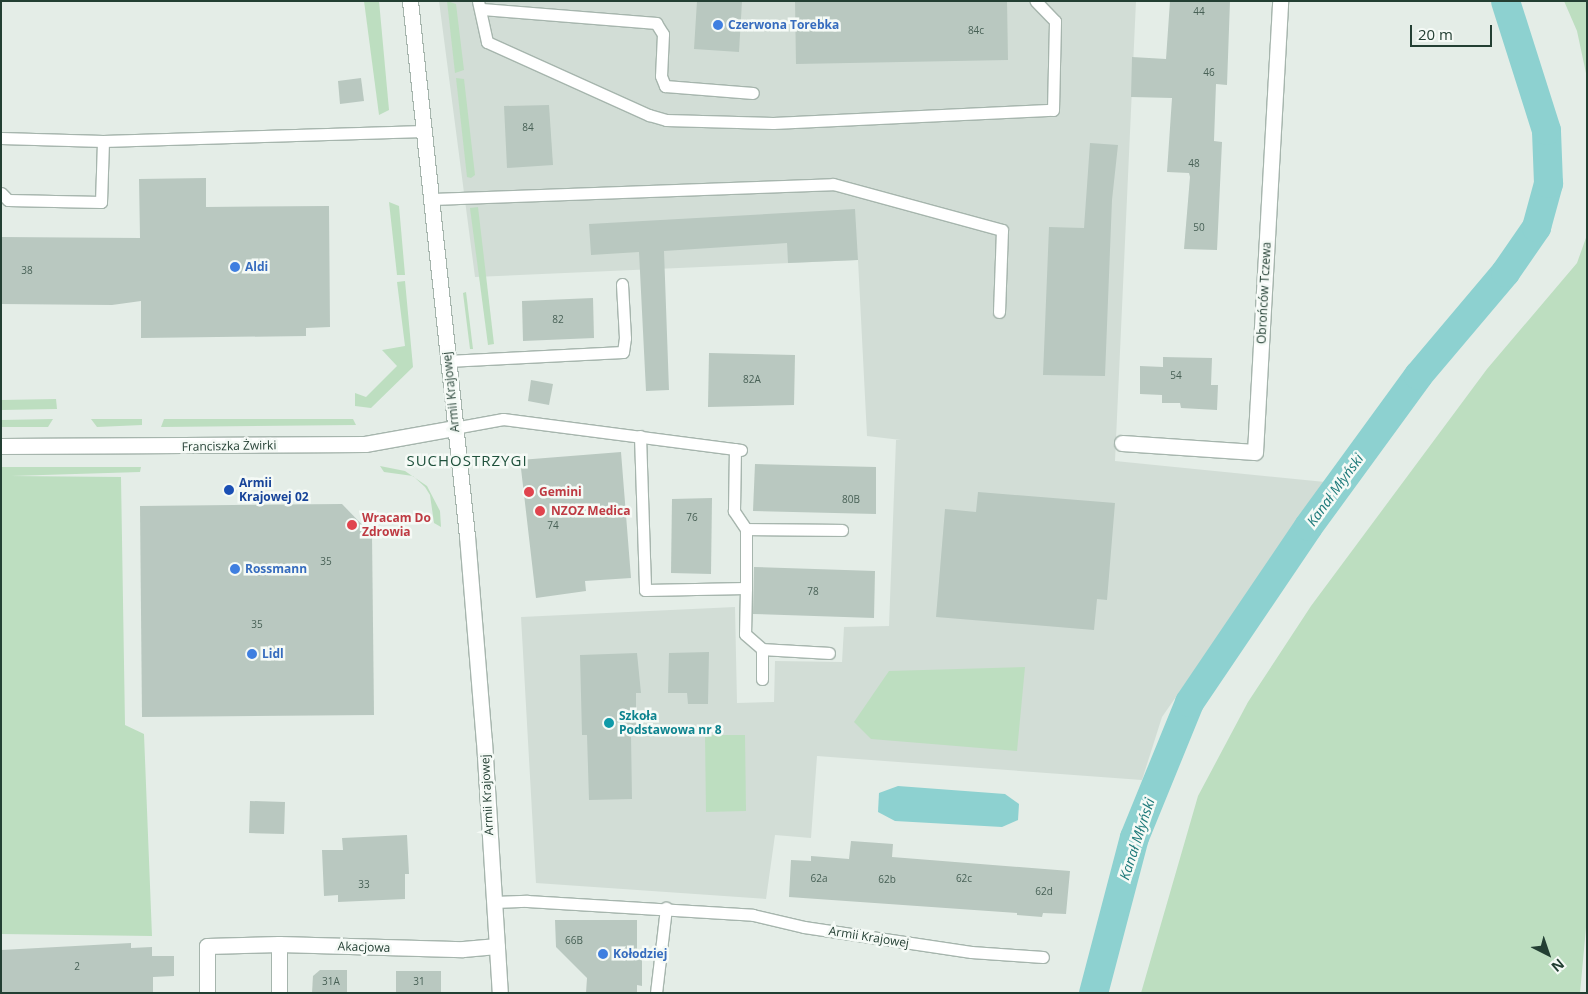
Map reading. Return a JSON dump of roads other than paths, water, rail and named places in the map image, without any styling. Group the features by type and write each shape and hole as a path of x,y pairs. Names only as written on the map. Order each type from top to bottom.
{"street":[{"name":"Armii Krajowej","path":"410,1 467,536 500,993"},
{"name":"Obrońców Tczewa","path":"1122,442 1255,452 1280,1"},
{"name":"Franciszka Żwirki","path":"1,446 365,444 454,428"},
{"name":"Akacjowa","path":"207,993 207,946 279,944 463,949 497,946"},
{"path":"279,944 279,993"}],"lane":[{"path":"753,93 665,86 661,76 663,34 656,23 480,5 487,42 649,115 666,120 773,123 1053,110 1055,21 1036,1"},
{"path":"1,138 103,141 424,132"},
{"path":"1,193 8,200 101,202 103,141"},
{"path":"431,199 833,184 1002,230 999,312"},
{"path":"447,361 623,352 625,338 622,284"},
{"path":"454,428 503,420 738,449 734,511 746,529 745,634 762,650 829,653"},
{"path":"640,436 645,590 746,588"},
{"path":"746,529 842,530"},
{"path":"762,650 762,679"},
{"name":"Armii Krajowej","path":"494,902 527,901 666,908 754,915 804,927 971,952 1043,957"},
{"path":"656,993 666,908"}],"water":[{"path":"898,786 1005,794 1019,804 1018,820 1002,827 895,821 878,812 879,793"}],"waterway":[{"name":"Kanał Młyński","path":"1093,993 1134,837 1189,702 1308,526 1418,375 1505,272 1536,227 1548,183 1546,130 1505,1"}],"place":[{"name":"Czerwona Torebka","path":"718,25"},
{"name":"Aldi","path":"235,267"},
{"name":"Armii Krajowej 02","path":"229,490"},
{"name":"Gemini","path":"529,492"},
{"name":"NZOZ Medica","path":"540,511"},
{"name":"Wracam Do Zdrowia","path":"352,525"},
{"name":"Rossmann","path":"235,569"},
{"name":"Lidl","path":"252,654"},
{"name":"Szkoła Podstawowa nr 8","path":"609,723"},
{"name":"Kołodziej","path":"603,954"}],"district":[{"name":"SUCHOSTRZYGI","path":"467,461"}]}
